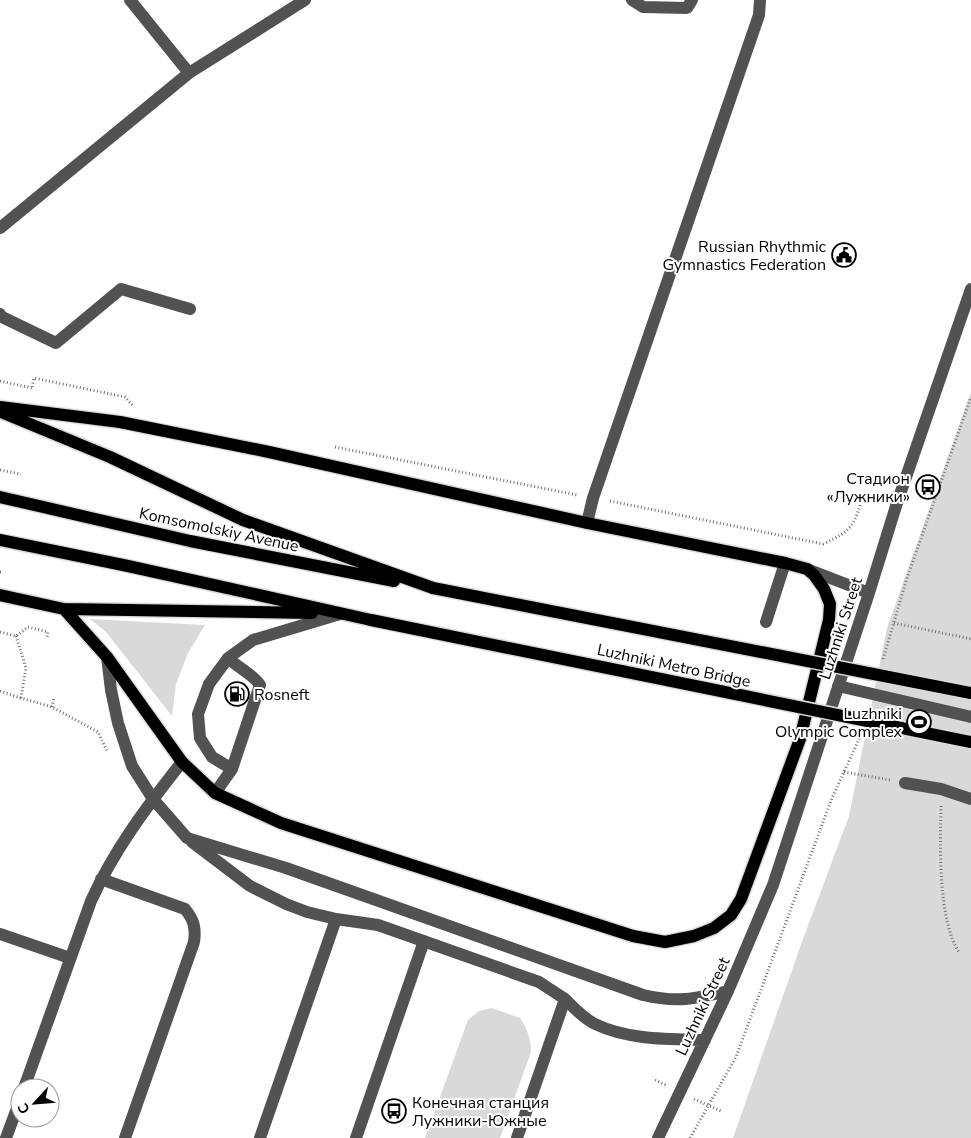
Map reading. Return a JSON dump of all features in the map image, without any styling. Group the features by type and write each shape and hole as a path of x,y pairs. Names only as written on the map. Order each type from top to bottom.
{"main road":[{"path":"0,408 120,422 268,452 587,523 785,563 807,569 814,575 824,589 830,604 830,620 800,739 741,899 731,915 714,928 694,936 665,942 634,936 281,824 214,793 182,762 107,656 64,609"},
{"path":"0,412 110,457 243,520 433,588"},
{"name":"Komsomolskiy Avenue","path":"0,497 190,541 433,588"},
{"path":"0,540 128,566 340,614"},
{"name":"Luzhniki Metro Bridge","path":"433,588 971,693"},
{"path":"0,595 64,609 340,614"},
{"name":"Luzhniki Metro Bridge","path":"340,614 971,742"}],"street":[{"path":"130,0 189,73"},
{"path":"0,228 189,73 305,0"},
{"path":"632,0 643,7 687,8 692,0"},
{"path":"587,523 593,498 759,15 760,0"},
{"path":"0,314 2,317 56,343 121,289 190,309"},
{"name":"Luzhniki Street","path":"658,1138 728,991 773,885 896,506 971,289"},
{"path":"766,622 785,563"},
{"path":"807,569 869,593"},
{"path":"232,769 212,758 200,738 198,714 209,684 228,658 253,640 340,614"},
{"path":"107,656 111,690 123,742 132,766 153,799 187,838 250,886 307,912 336,919 378,925 539,982 565,999 579,1013 594,1023 611,1030 655,1038 705,1040"},
{"path":"214,793 232,769 260,684 257,679 242,671 228,658"},
{"path":"838,686 971,717"},
{"path":"28,1078 91,901 101,879 118,849 182,762"},
{"path":"905,783 941,789 971,799"},
{"path":"187,838 286,868 643,995 667,1000 690,1000 728,991"},
{"path":"101,879 185,909 191,916 196,932 125,1138"},
{"path":"260,1138 336,919"},
{"path":"0,934 70,958"},
{"path":"356,1138 424,941"},
{"path":"517,1138 565,999"}],"path":[{"path":"0,382 32,389 34,378 125,397 136,410"},
{"path":"873,695 907,578 971,396"},
{"path":"334,447 823,544 842,535 854,523 864,493"},
{"path":"0,470 21,474"},
{"path":"894,623 971,638"},
{"path":"16,636 28,627 48,632 47,638"},
{"path":"0,632 16,636"},
{"path":"16,636 26,668 21,698"},
{"path":"0,691 52,706 98,732 109,755"},
{"path":"52,706 54,698"},
{"path":"690,1138 736,1057 832,798 862,731"},
{"path":"844,772 905,783"},
{"path":"941,789 940,838 944,894 949,931 959,952"}],"shaded area":[{"name":"Luzhniki Olympic Complex","path":"971,392 971,1138 733,1138 803,939 849,816 887,628"},
{"path":"90,619 205,625 188,653 176,684 172,716 106,632"},
{"path":"492,1008 520,1018 525,1026 531,1047 531,1052 500,1138 425,1138 468,1020 479,1011"}],"place":[{"name":"Russian Rhythmic Gymnastics Federation","path":"844,255"},
{"name":"Стадион «Лужники»","path":"928,487"},
{"name":"Rosneft","path":"237,694"},
{"name":"Luzhniki Olympic Complex","path":"919,722"},
{"name":"Конечная станция Лужники-Южные","path":"394,1111"}]}
